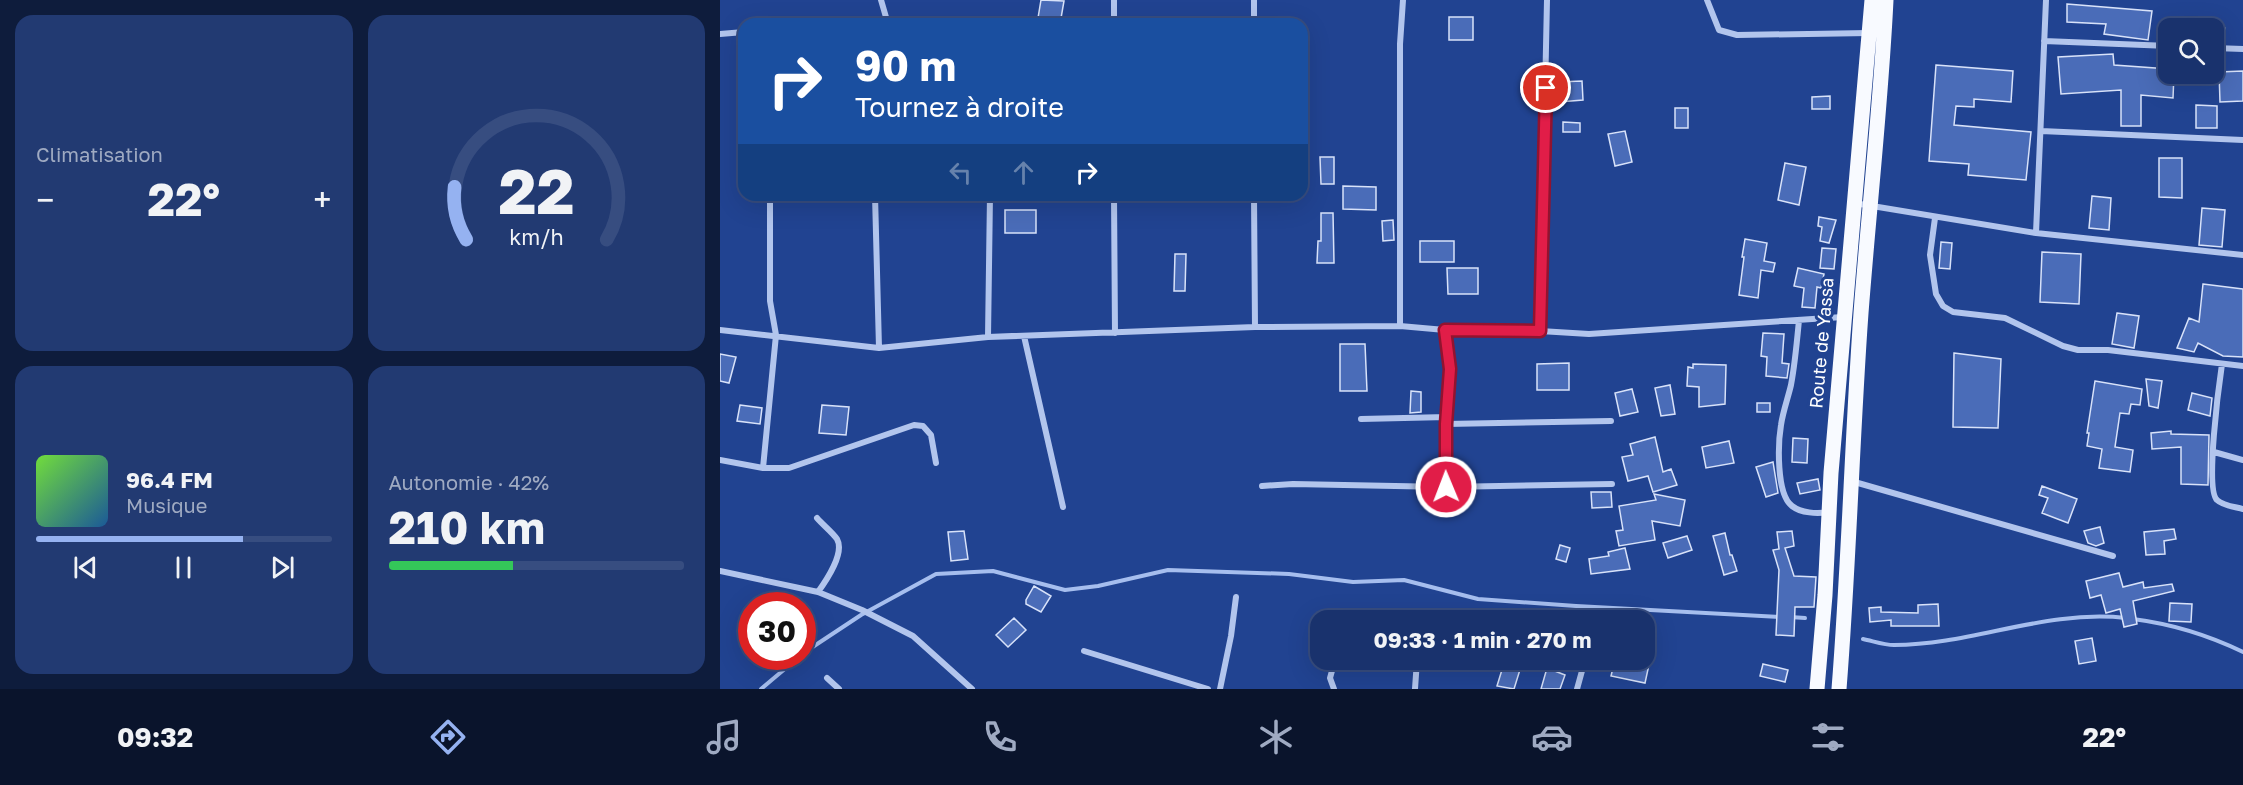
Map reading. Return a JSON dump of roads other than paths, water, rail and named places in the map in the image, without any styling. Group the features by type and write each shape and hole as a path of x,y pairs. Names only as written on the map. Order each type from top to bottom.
{"main road":[{"name":"Route de Yassa","path":"1817,689 1853,203 1872,0"},
{"name":"Route de Yassa","path":"1839,689 1847,595 1861,312 1872,205 1886,0"}],"street":[{"path":"881,0 886,18"},
{"path":"1114,0 1114,18"},
{"path":"1254,0 1254,18"},
{"path":"1400,326 1400,44 1403,0"},
{"path":"1540,331 1547,0"},
{"path":"1707,0 1719,30 1737,35 1869,33"},
{"path":"2036,233 2046,0"},
{"path":"720,34 738,32"},
{"path":"2044,42 2158,46"},
{"path":"2224,48 2243,49"},
{"path":"2041,131 2243,140"},
{"path":"763,468 776,335 771,302 770,201"},
{"path":"875,201 879,348"},
{"path":"988,337 990,201"},
{"path":"1114,201 1115,333"},
{"path":"1254,201 1255,327"},
{"path":"1853,203 2036,233 2243,255"},
{"path":"1935,218 1930,255 1936,294 1943,306 1953,312 2005,318 2078,350 2108,350 2243,366"},
{"path":"720,330 879,348 988,337 1255,327 1400,326 1445,330 1589,334 1844,317"},
{"path":"1799,320 1791,383 1781,426 1779,459 1783,489 1791,506 1804,511 1829,512"},
{"path":"1445,330 1450,369 1446,420 1446,487"},
{"path":"1024,336 1063,507"},
{"path":"2222,364 2215,412 2212,494 2218,502 2243,509"},
{"path":"1361,419 1611,421"},
{"path":"720,460 763,468 789,468 914,425 923,426 931,435 936,463"},
{"path":"2214,452 2243,460"},
{"path":"1851,481 2113,556"},
{"path":"1262,486 1293,484 1446,487 1612,484"},
{"path":"817,518 838,541 839,550 829,576 818,592"},
{"path":"720,571 818,592 862,610 913,636 972,689"},
{"path":"1220,689 1236,597"},
{"path":"1084,651 1208,689"},
{"path":"1332,670 1330,678 1334,689"},
{"path":"1415,689 1416,670"},
{"path":"1576,689 1582,670"},
{"path":"827,678 839,689"}],"waterway":[{"path":"816,645 861,615 936,574 993,571 1065,590 1098,586 1168,570 1289,574 1353,582 1404,580 1478,599 1780,617"},
{"path":"1790,617 1805,618"},
{"path":"1863,639 1890,645 1923,643 1952,640 2067,618 2126,618"},
{"path":"2133,619 2190,631 2243,652"},
{"path":"761,689 784,670"}]}
